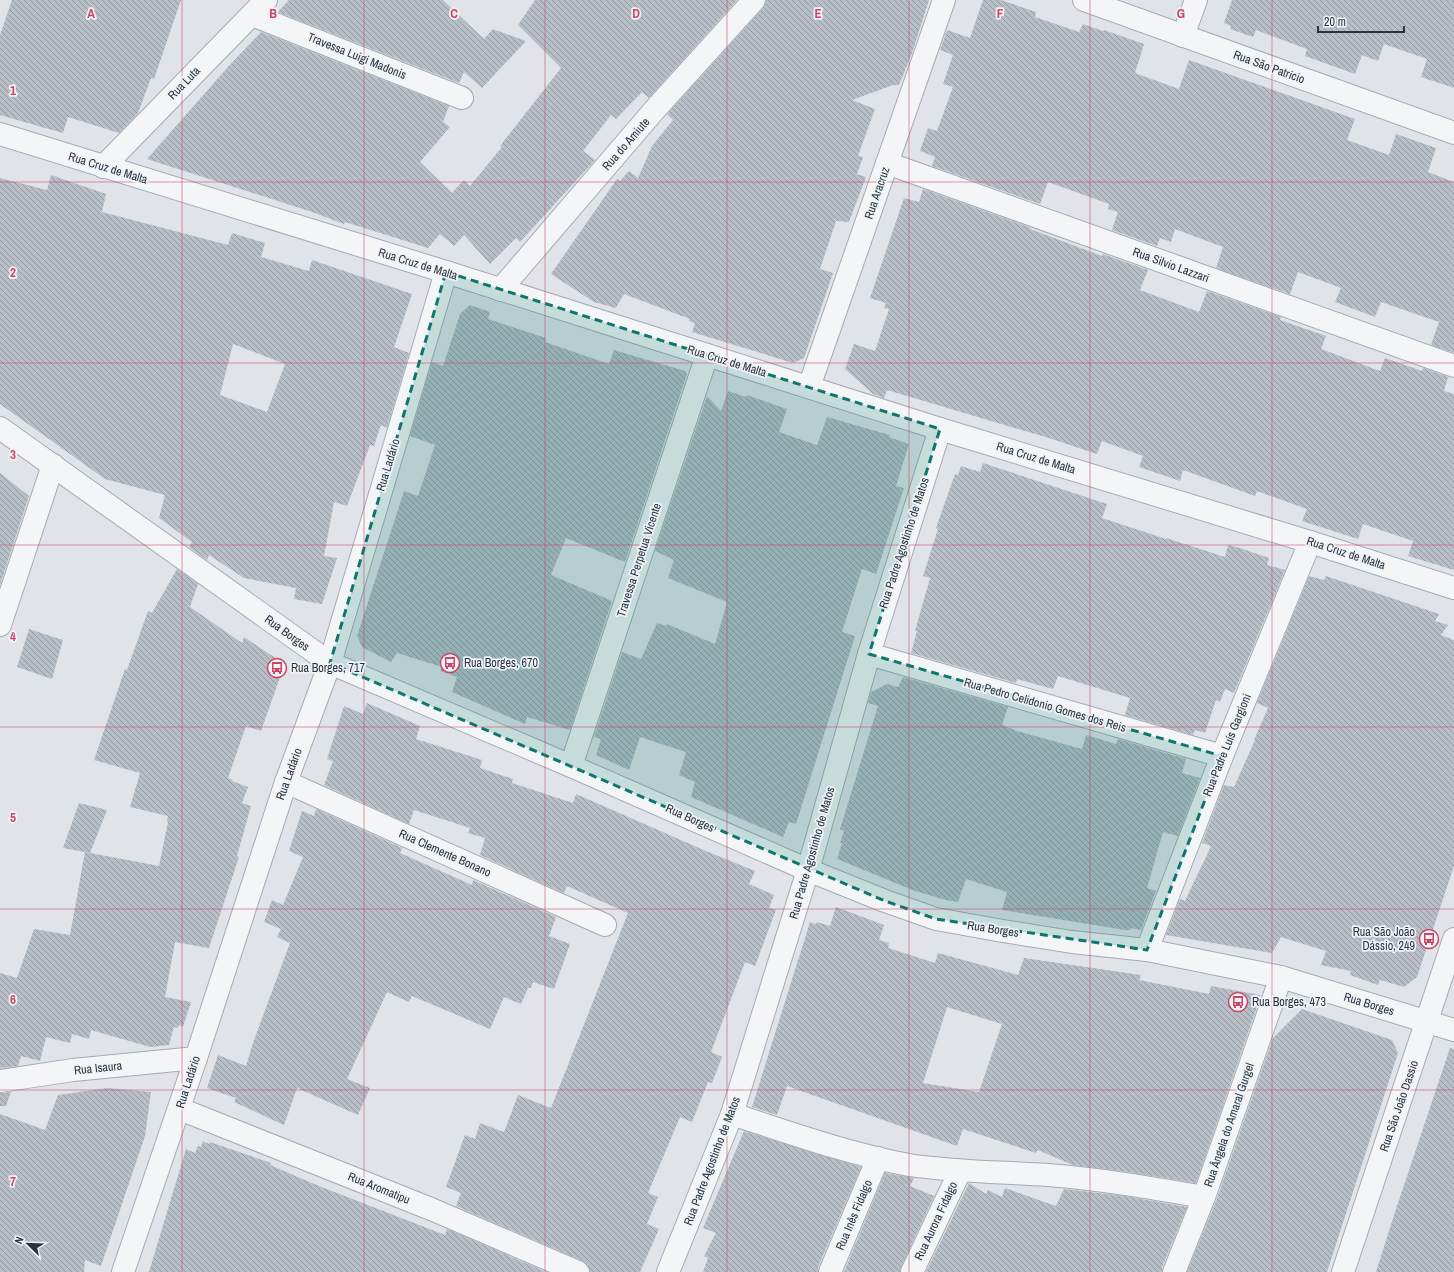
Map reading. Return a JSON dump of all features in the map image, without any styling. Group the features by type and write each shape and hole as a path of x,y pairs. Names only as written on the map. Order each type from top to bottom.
{"street":[{"name":"Rua do Amiute","path":"500,290 657,107 754,0"},
{"name":"Rua Aracruz","path":"809,387 944,0"},
{"name":"Rua São Patrício","path":"1084,0 1454,133"},
{"path":"1183,36 1196,0"},
{"name":"Travessa Luigi Madonis","path":"259,7 462,98"},
{"name":"Rua Luta","path":"103,167 259,7"},
{"name":"Rua Cruz de Malta","path":"0,134 446,272 940,429 1310,542 1454,588"},
{"name":"Rua Silvio Lazzari","path":"887,163 1454,366"},
{"name":"Rua Ladário","path":"123,1272 180,1109 286,782 330,663 446,272"},
{"name":"Travessa Perpetua Vicente","path":"571,766 707,355"},
{"name":"Rua Borges","path":"0,428 330,663 885,902 936,919 1050,938 1147,950 1281,977 1454,1030"},
{"name":"Rua Padre Agostinho de Matos","path":"668,1272 732,1114 808,870 869,654 940,429"},
{"path":"0,625 53,465"},
{"name":"Rua Padre Luís Gargioni","path":"1147,950 1222,756 1310,542"},
{"name":"Rua Pedro Celidonio Gomes dos Reis","path":"869,654 1222,756"},
{"name":"Rua Clemente Bonano","path":"286,782 605,925"},
{"name":"Rua São João Dassio","path":"1343,1272 1454,939"},
{"name":"Rua Ângela do Amaral Gurgel","path":"1174,1272 1204,1197 1281,977"},
{"name":"Rua Isaura","path":"0,1081 73,1070 196,1058"},
{"name":"Rua Aromatipu","path":"180,1109 431,1209 578,1272"},
{"path":"732,1114 844,1150 910,1165 960,1171 1048,1175 1129,1184 1204,1197"},
{"name":"Rua Inês Fidalgo","path":"830,1272 878,1158"},
{"name":"Rua Aurora Fidalgo","path":"912,1272 960,1171"}],"highlighted area":[{"path":"446,272 940,429 869,654 1222,756 1147,950 936,919 885,901 330,663"}],"building":[{"path":"12,0 181,0 154,79 151,78 138,113 119,133 68,117 63,133 0,115 0,35"},
{"path":"289,0 443,0 484,39 493,29 526,41 482,88 464,72 459,83 278,12"},
{"path":"535,0 737,0 649,98 642,92 616,119 611,115 583,151 595,160 520,242 516,238 490,264 464,235 454,246 440,234 428,248 345,222 344,224 312,212 147,159 227,68 261,32 449,106 443,122 450,127 420,162 452,193 464,180 470,186 502,147 500,146 561,68 518,25"},
{"path":"766,0 929,0 912,53 899,85 893,85 852,100 875,109 858,156 863,157 857,174 866,177 849,222 836,221 820,269 833,273 804,358 793,363 692,332 695,323 689,321 690,319 624,294 616,308 594,302 551,274 617,179 620,181 629,171 638,178 652,146 673,120 667,114 763,8"},
{"path":"983,0 1001,0 1036,12 1035,17 1079,32 1083,24 1144,44 1135,73 1179,89 1189,60 1355,119 1347,140 1389,155 1396,134 1436,148 1428,172 1454,182 1454,353 1431,345 1439,322 1381,302 1375,317 1335,302 1341,288 1298,272 1290,294 1216,268 1223,247 1175,229 1171,242 1160,238 1157,246 1112,230 1118,212 1108,209 1109,204 1048,182 1040,204 932,166 935,157 920,151 928,128 937,131 953,87 943,84 953,55 940,50 947,30 970,38"},
{"path":"1232,0 1454,0 1454,88 1421,77 1427,59 1384,44 1378,61 1362,55 1355,74 1305,56 1307,49 1256,30 1253,37 1230,29 1231,26 1224,23"},
{"path":"51,175 106,194 102,212 228,245 232,233 265,243 261,257 309,271 312,260 412,294 394,347 409,353 387,428 381,425 374,446 370,445 347,506 334,502 324,556 337,558 322,604 294,599 296,588 244,578 209,555 207,560 189,547 192,542 159,518 165,495 105,479 0,404 0,178 47,190","holes":["233,344 285,364 267,412 220,395"]},
{"path":"923,189 1031,228 1030,229 1102,256 1103,254 1148,270 1140,290 1199,312 1207,291 1281,317 1280,320 1326,336 1321,349 1380,371 1385,358 1422,371 1423,368 1448,377 1444,391 1454,394 1454,570 1408,556 1413,541 1363,524 1358,539 1302,521 1307,509 1257,491 1255,496 1183,470 1180,481 1139,467 1143,456 1102,441 1097,454 1052,439 887,390 884,398 873,394 845,369 854,344 875,351 889,309 884,308 886,303 870,298 904,198 919,202"},
{"path":"470,305 490,312 488,319 546,338 545,342 609,364 614,350 685,371 687,374 625,562 566,538 551,575 612,601 570,730 527,717 525,724 452,692 457,677 440,671 442,667 397,653 391,662 362,647 357,636 404,491 418,496 435,445 410,436 432,362 443,366 460,314"},
{"path":"728,391 746,397 747,395 787,409 779,432 817,445 827,417 890,435 889,437 909,444 896,486 904,488 876,574 862,569 842,632 855,636 796,824 789,822 783,837 691,797 695,782 679,775 686,752 640,737 629,770 596,755 601,739 594,737 622,652 641,659 657,623 666,626 667,624 715,644 727,602 668,578 674,560 655,551 707,396 721,411"},
{"path":"983,463 1107,504 1102,518 1225,557 1228,545 1240,548 1269,558 1267,565 1285,570 1234,693 1225,689 1220,702 1216,700 1205,733 1195,730 1193,735 1125,715 1130,698 1058,676 1053,689 1017,679 1016,683 911,653 917,631 915,631 930,578 923,576 938,529 936,528 955,474 958,475 961,466 980,472"},
{"path":"0,473 29,496 0,585"},
{"path":"177,569 198,584 190,607 242,643 244,637 283,663 282,665 284,666 261,731 246,726 228,778 248,787 242,803 251,806 237,856 239,857 209,948 175,942 165,997 191,1002 183,1027 179,1025 178,1028 174,1027 169,1045 150,1047 91,1030 89,1039 72,1034 70,1043 46,1037 40,1061 21,1056 18,1066 0,1068 0,973 17,978 34,929 70,935 85,852 159,866 168,816 130,807 140,773 94,760 125,669 127,670 148,611 152,613"},
{"path":"1309,576 1324,580 1326,576 1439,614 1435,621 1448,625 1441,635 1454,640 1454,866 1417,977 1404,987 1380,980 1378,985 1350,975 1351,971 1321,965 1326,951 1281,937 1272,953 1166,935 1180,899 1185,901 1211,846 1202,843 1224,785 1234,787 1268,708 1257,703"},
{"path":"29,629 63,640 52,679 17,667"},
{"path":"903,677 1008,707 1002,725 1017,731 1082,749 1086,735 1116,744 1118,739 1186,759 1182,773 1200,778 1178,836 1163,832 1147,888 1156,891 1141,930 1131,928 1131,930 1125,930 1002,910 1007,892 966,879 958,902 946,900 915,891 837,859 844,831 840,829 878,706 868,703 871,692 887,684 898,687"},
{"path":"367,703 420,726 416,739 482,760 480,768 513,779 512,783 573,803 576,794 755,871 749,884 774,895 769,908 776,910 755,966 745,962 711,1052 722,1057 712,1083 708,1082 692,1122 680,1117 648,1193 658,1197 647,1224 659,1229 640,1272 590,1272 588,1265 583,1261 456,1206 461,1193 446,1187 465,1135 475,1139 480,1123 504,1132 518,1095 551,1108 628,913 567,886 564,893 480,855 485,838 468,833 470,828 414,810 409,824 324,785 333,761 327,759 344,706 363,714"},
{"path":"79,803 107,810 90,853 63,848"},
{"path":"316,809 402,848 400,853 472,885 473,880 556,917 549,936 570,944 554,989 533,982 531,988 528,988 521,1004 504,997 490,1029 412,996 409,1002 387,992 347,1079 370,1088 358,1115 297,1088 284,1125 234,1102 236,1098 207,1088 218,1055 246,1066 254,1040 290,943 277,937 281,929 264,922 272,900 283,905 303,857 289,851 302,811 314,816"},
{"path":"836,907 884,925 879,940 889,943 888,948 935,963 938,953 1018,975 1024,958 1141,975 1139,980 1209,994 1211,986 1260,995 1196,1183 1073,1165 1038,1150 1036,1153 963,1129 957,1146 787,1086 777,1115 752,1107 810,922 816,924 817,922 830,926","holes":["947,1007 1002,1024 979,1092 923,1083"]},
{"path":"1302,1009 1392,1040 1398,1053 1327,1272 1187,1272 1216,1201 1273,1038"},
{"path":"1450,1048 1454,1049 1454,1272 1376,1272 1395,1212"},
{"path":"107,1088 151,1092 145,1136 101,1266 85,1260 84,1272 0,1272 0,1114 45,1130 58,1095"},
{"path":"11,1092 6,1106 0,1106 0,1093"},
{"path":"744,1131 861,1167 818,1267 818,1272 703,1272 708,1258 704,1256 716,1233 703,1228"},
{"path":"203,1141 209,1144 210,1142 271,1163 270,1165 319,1186 445,1235 447,1229 546,1272 149,1272 186,1149 195,1153 198,1146 201,1147"},
{"path":"885,1173 914,1178 910,1186 934,1196 900,1272 844,1272"},
{"path":"969,1183 986,1194 988,1190 1002,1197 1005,1188 1056,1206 1064,1189 1124,1196 1187,1207 1162,1267 1162,1272 926,1272"}],"place":[{"name":"Rua Borges, 670","path":"450,663"},
{"name":"Rua Borges, 717","path":"277,668"},
{"name":"Rua São João Dássio, 249","path":"1429,939"},
{"name":"Rua Borges, 473","path":"1238,1002"}]}
